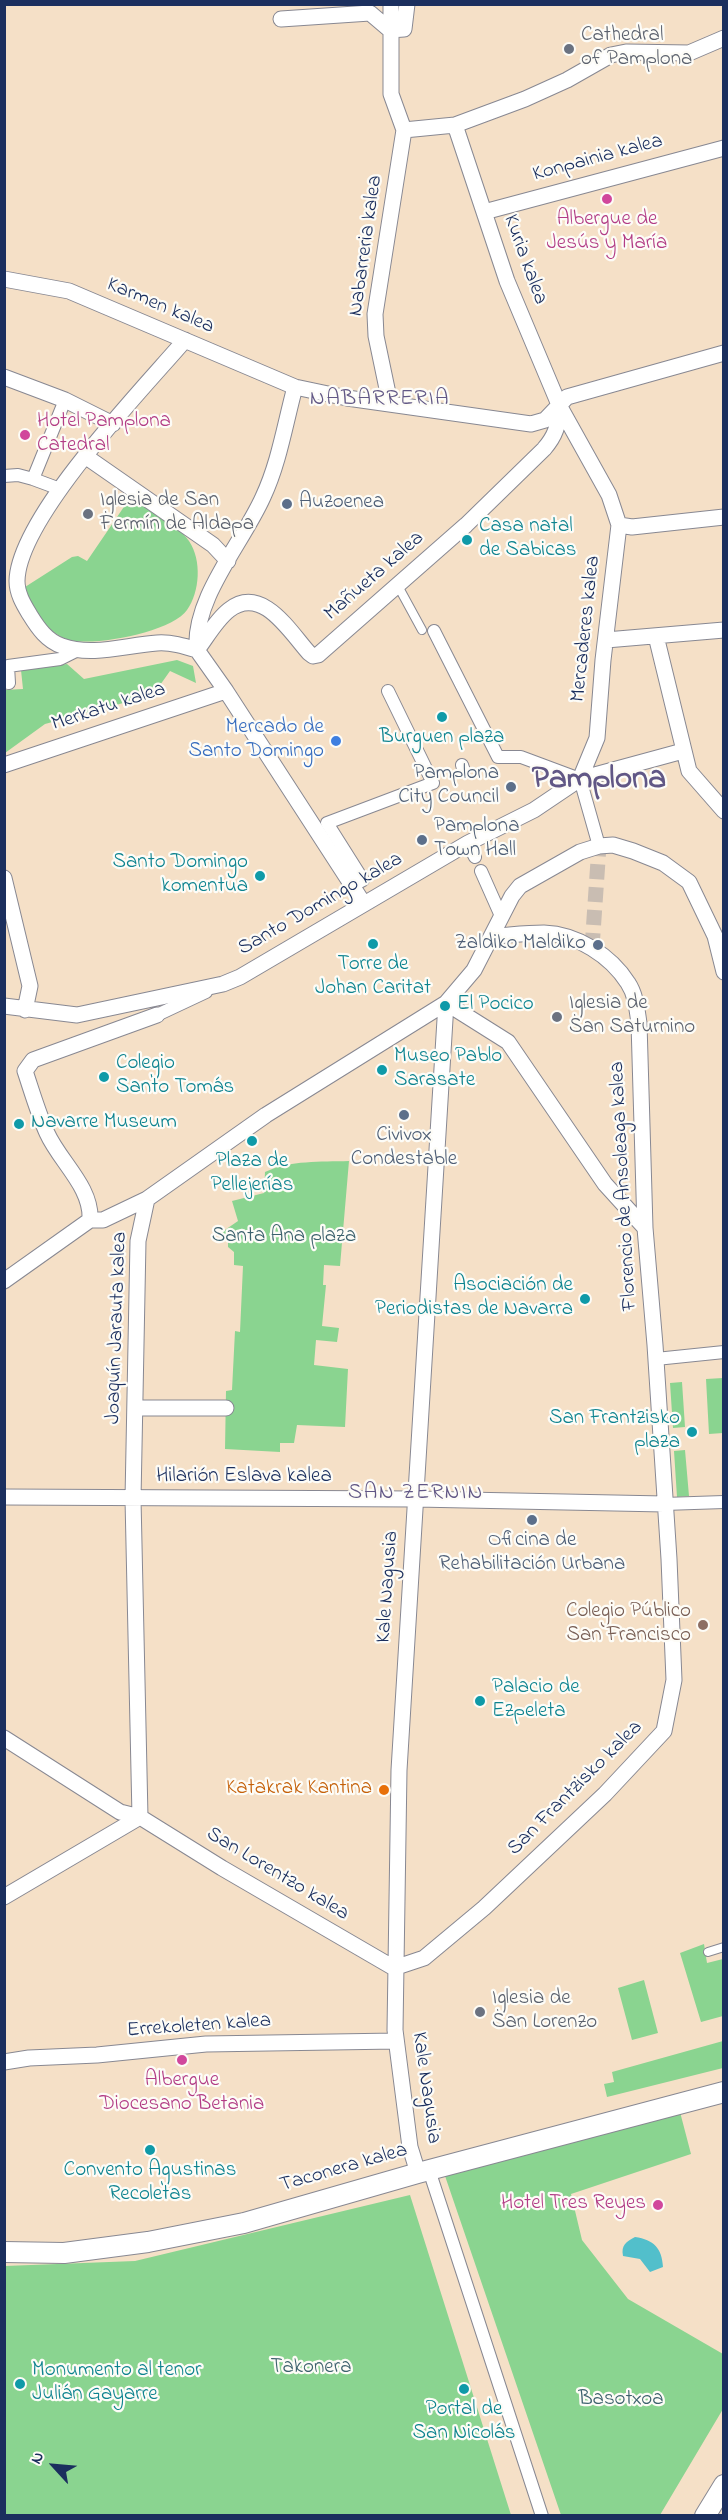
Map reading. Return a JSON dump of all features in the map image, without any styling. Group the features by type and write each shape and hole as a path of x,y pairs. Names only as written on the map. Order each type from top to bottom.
{"street":[{"path":"288,4 281,19 370,13 390,30 404,29 407,4"},
{"name":"Nabarreria kalea","path":"390,403 376,336 375,314 404,130 391,94 391,4"},
{"path":"404,130 455,125 531,97 611,55 626,52 689,53 723,38"},
{"name":"Kuria kalea","path":"455,125 507,281 560,407 609,495 619,525"},
{"name":"Konpainia kalea","path":"484,212 723,148"},
{"name":"Karmen kalea","path":"4,279 69,291 295,387"},
{"path":"185,340 85,456 60,489 41,518 28,546 17,581 26,609 46,638 61,646 78,650 173,643 197,650"},
{"path":"364,904 197,650 196,634 205,605 263,498 273,474 295,387 347,398 531,424 545,420 560,407 567,397 723,353"},
{"path":"4,377 65,400 113,424"},
{"path":"33,479 65,400"},
{"name":"Mañueta kalea","path":"197,650 230,608 243,603 260,604 270,609 309,653 313,656 318,655 466,525 555,437 560,407"},
{"path":"85,456 203,538 228,561"},
{"path":"4,476 18,475 60,489"},
{"path":"619,525 632,527 723,517"},
{"name":"Mercaderes kalea","path":"580,779 597,738 619,525"},
{"path":"428,630 498,757 520,757 580,779 683,751"},
{"path":"606,640 723,630"},
{"path":"656,636 689,771 723,811"},
{"path":"4,682 9,683 8,666 60,659 78,650"},
{"name":"Merkatu kalea","path":"4,765 226,691"},
{"path":"352,886 363,880 327,824 433,783 388,691"},
{"path":"580,779 599,846"},
{"name":"Santo Domingo kalea","path":"90,1220 90,1207 48,1135 25,1071 33,1060 156,1015 240,977 364,904 472,850 580,779"},
{"path":"4,1281 90,1220 103,1220 147,1199 266,1115 446,1002 474,970 494,936 501,916 520,886 580,852 599,846 613,845 633,850 663,863 689,882 715,936 723,972"},
{"path":"482,871 501,916"},
{"path":"4,878 30,986 25,1010"},
{"name":"Florencio de Ansoleaga kalea","path":"494,936 546,933 575,939 592,948 614,965 629,984 635,998 639,1023 645,1228 656,1359 664,1504"},
{"name":"Santo Domingo kalea","path":"4,1006 76,1015 223,984"},
{"path":"446,1002 508,1042 605,1184 645,1228"},
{"name":"Kale Nagusia","path":"423,2171 410,2147 396,2041 394,1968 399,1770 446,1002"},
{"name":"Joaquín Jarauta kalea","path":"140,1817 134,1499 138,1241 147,1199"},
{"path":"656,1359 723,1352"},
{"path":"136,1407 225,1408"},
{"name":"Hilarión Eslava kalea","path":"4,1497 416,1499 664,1504"},
{"path":"664,1504 723,1502"},
{"name":"San Frantzisko kalea","path":"394,1968 424,1958 483,1908 605,1794 664,1731 674,1680 664,1504"},
{"name":"San Lorentzo kalea","path":"4,1738 120,1812 140,1817 222,1868 394,1968"},
{"path":"4,1897 140,1817"},
{"name":"Errekoleten kalea","path":"4,2062 206,2044 396,2041"},
{"name":"Taconera kalea","path":"4,2252 64,2253 148,2242 244,2223 423,2171 723,2092"},
{"name":"Taconera kalea","path":"692,2100 723,2100"},
{"path":"423,2171 542,2516"},
{"path":"705,2516 723,2485"}],"lane":[{"path":"398,585 428,630"},
{"path":"708,1952 723,1947"}],"green space":[{"path":"132,495 170,522 189,541 198,566 197,585 191,603 179,618 149,631 111,640 66,639 51,630 40,618 25,587 72,557 78,556 87,561"},
{"path":"177,660 193,666 196,683 170,671 153,695 45,724 5,753 4,690 23,689 21,670 67,664 84,679"},
{"name":"Santa Ana plaza","path":"349,1161 340,1266 324,1265 323,1285 326,1285 322,1326 339,1328 337,1342 316,1340 314,1365 348,1369 345,1427 297,1425 294,1443 280,1443 280,1452 225,1449 226,1391 232,1390 235,1331 240,1332 243,1266 234,1265 234,1252 228,1247 228,1239 222,1232 238,1221 232,1201 264,1193 265,1172 275,1168 306,1162"},
{"path":"723,1378 723,1433 709,1434 706,1379"},
{"path":"682,1382 685,1427 673,1428 670,1383"},
{"path":"685,1450 689,1496 677,1497 674,1451"},
{"path":"704,1944 707,1963 723,1959 723,2016 701,2022 680,1953"},
{"path":"644,1980 658,2033 632,2040 618,1988"},
{"path":"723,2041 723,2068 607,2097 604,2084 614,2082 612,2072"},
{"name":"Basotxoa","path":"680,2112 691,2154 571,2194 582,2240 628,2299 723,2354 723,2409 660,2515 561,2515 444,2173"},
{"name":"Takonera","path":"410,2195 511,2515 5,2515 5,2266 135,2261"}],"water":[{"path":"635,2237 647,2240 656,2246 661,2255 663,2267 650,2272 640,2259 623,2256 625,2244"}],"tunnel":[{"path":"592,948 599,846"}],"place":[{"name":"Cathedral of Pamplona","path":"569,49"},
{"name":"Albergue de Jesús y María","path":"607,199"},
{"name":"Hotel Pamplona Catedral","path":"25,435"},
{"name":"Auzoenea","path":"287,504"},
{"name":"Iglesia de San Fermín de Aldapa","path":"88,514"},
{"name":"Casa natal de Sabicas","path":"467,540"},
{"name":"Burguen plaza","path":"442,717"},
{"name":"Mercado de Santo Domingo","path":"336,741"},
{"name":"Pamplona City Council","path":"511,787"},
{"name":"Pamplona Town Hall","path":"422,840"},
{"name":"Santo Domingo komentua","path":"260,876"},
{"name":"Torre de Johan Caritat","path":"373,944"},
{"name":"Zaldiko Maldiko","path":"598,945"},
{"name":"El Pocico","path":"445,1006"},
{"name":"Iglesia de San Saturnino","path":"557,1017"},
{"name":"Museo Pablo Sarasate","path":"382,1070"},
{"name":"Colegio Santo Tomás","path":"104,1077"},
{"name":"Civivox Condestable","path":"404,1115"},
{"name":"Navarre Museum","path":"19,1124"},
{"name":"Plaza de Pellejerías","path":"252,1141"},
{"name":"Asociación de Periodistas de Navarra","path":"585,1299"},
{"name":"San Frantzisko plaza","path":"692,1432"},
{"name":"Oficina de Rehabilitación Urbana","path":"532,1520"},
{"name":"Colegio Público San Francisco","path":"703,1625"},
{"name":"Palacio de Ezpeleta","path":"480,1701"},
{"name":"Katakrak Kantina","path":"384,1790"},
{"name":"Iglesia de San Lorenzo","path":"480,2012"},
{"name":"Albergue Diocesano Betania","path":"182,2060"},
{"name":"Convento Agustinas Recoletas","path":"150,2150"},
{"name":"Hotel Tres Reyes","path":"658,2205"},
{"name":"Monumento al tenor Julián Gayarre","path":"20,2384"},
{"name":"Portal de San Nicolás","path":"464,2389"}],"district":[{"name":"NABARRERIA","path":"380,400"},
{"name":"Pamplona","path":"599,782"},
{"name":"SAN ZERNIN","path":"416,1494"}]}
